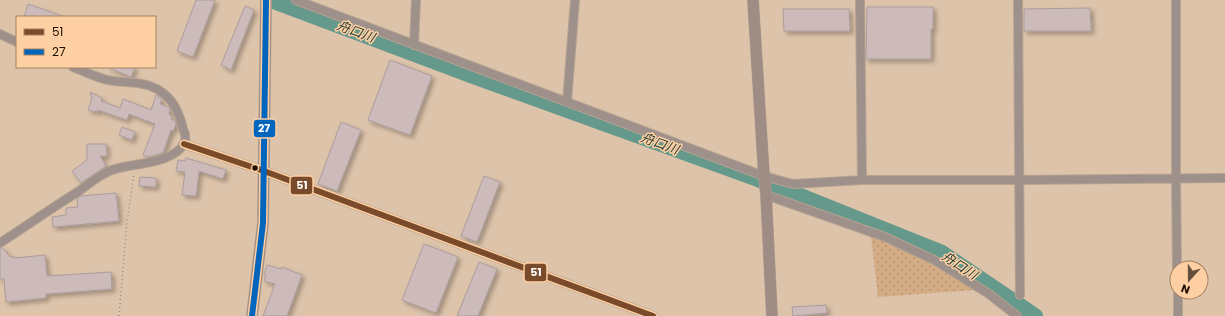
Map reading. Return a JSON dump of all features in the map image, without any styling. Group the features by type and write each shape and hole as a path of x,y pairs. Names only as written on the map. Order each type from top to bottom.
{"street":[{"path":"296,0 764,176 793,184 862,180 1225,178"},
{"path":"414,45 416,0"},
{"path":"567,102 575,0"},
{"path":"752,0 766,195 772,316"},
{"path":"860,0 862,180"},
{"path":"1018,0 1020,295"},
{"path":"1176,0 1176,178 1178,260"},
{"path":"252,316 263,223 266,2"},
{"path":"0,34 16,42"},
{"path":"0,243 107,172 135,164 157,161 168,157 177,152 184,144 186,138 175,105 169,98 158,90 151,86 104,79 76,68"},
{"path":"184,144 264,171 653,316"},
{"path":"766,195 885,238 936,261 988,294 1017,316"},
{"path":"1178,300 1178,316"}],"path":[{"path":"119,316 127,222 135,164"}],"shaded area":[{"path":"871,236 915,255 974,288 975,290 878,297"}],"building":[{"path":"196,0 215,0 193,57 177,51"},
{"path":"28,4 62,16 24,16"},
{"path":"245,6 254,10 231,70 221,65"},
{"path":"867,7 933,7 931,59 866,59"},
{"path":"1090,8 1091,31 1024,31 1024,9"},
{"path":"783,9 849,9 850,31 784,31"},
{"path":"390,60 432,76 410,135 368,120"},
{"path":"109,68 135,68 131,77"},
{"path":"90,92 102,98 101,101 120,108 123,99 151,110 156,95 162,99 160,104 170,109 169,114 172,117 171,119 175,121 176,124 173,131 171,130 163,153 148,157 143,155 155,124 129,114 127,120 98,110 98,112 88,110 92,98"},
{"path":"341,122 361,130 337,191 318,184"},
{"path":"122,127 135,132 132,140 119,135"},
{"path":"87,144 106,144 107,156 100,156 106,166 81,183 72,171 87,160"},
{"path":"186,158 226,170 223,179 199,171 196,196 182,195 185,172 176,171 178,160 185,161"},
{"path":"484,176 500,182 477,242 461,236"},
{"path":"140,177 156,178 156,187 139,186"},
{"path":"116,193 119,221 53,227 52,217 66,215 66,208 78,207 77,199 81,196"},
{"path":"424,244 458,257 436,313 402,300"},
{"path":"0,248 3,248 10,257 15,258 45,255 47,276 111,272 112,289 46,294 46,298 6,302 4,279 0,279"},
{"path":"479,262 497,269 478,316 457,316"},
{"path":"267,265 281,269 282,267 302,275 287,316 263,316 275,284 264,281"},
{"path":"826,305 827,313 793,316 792,307"}],"waterway":[{"name":"舟口川","path":"271,0 476,77 758,179 942,253 1035,316"}],"transit line":[{"name":"27","path":"252,316 263,223 266,0"},
{"name":"51","path":"184,144 264,171 653,316"}]}
